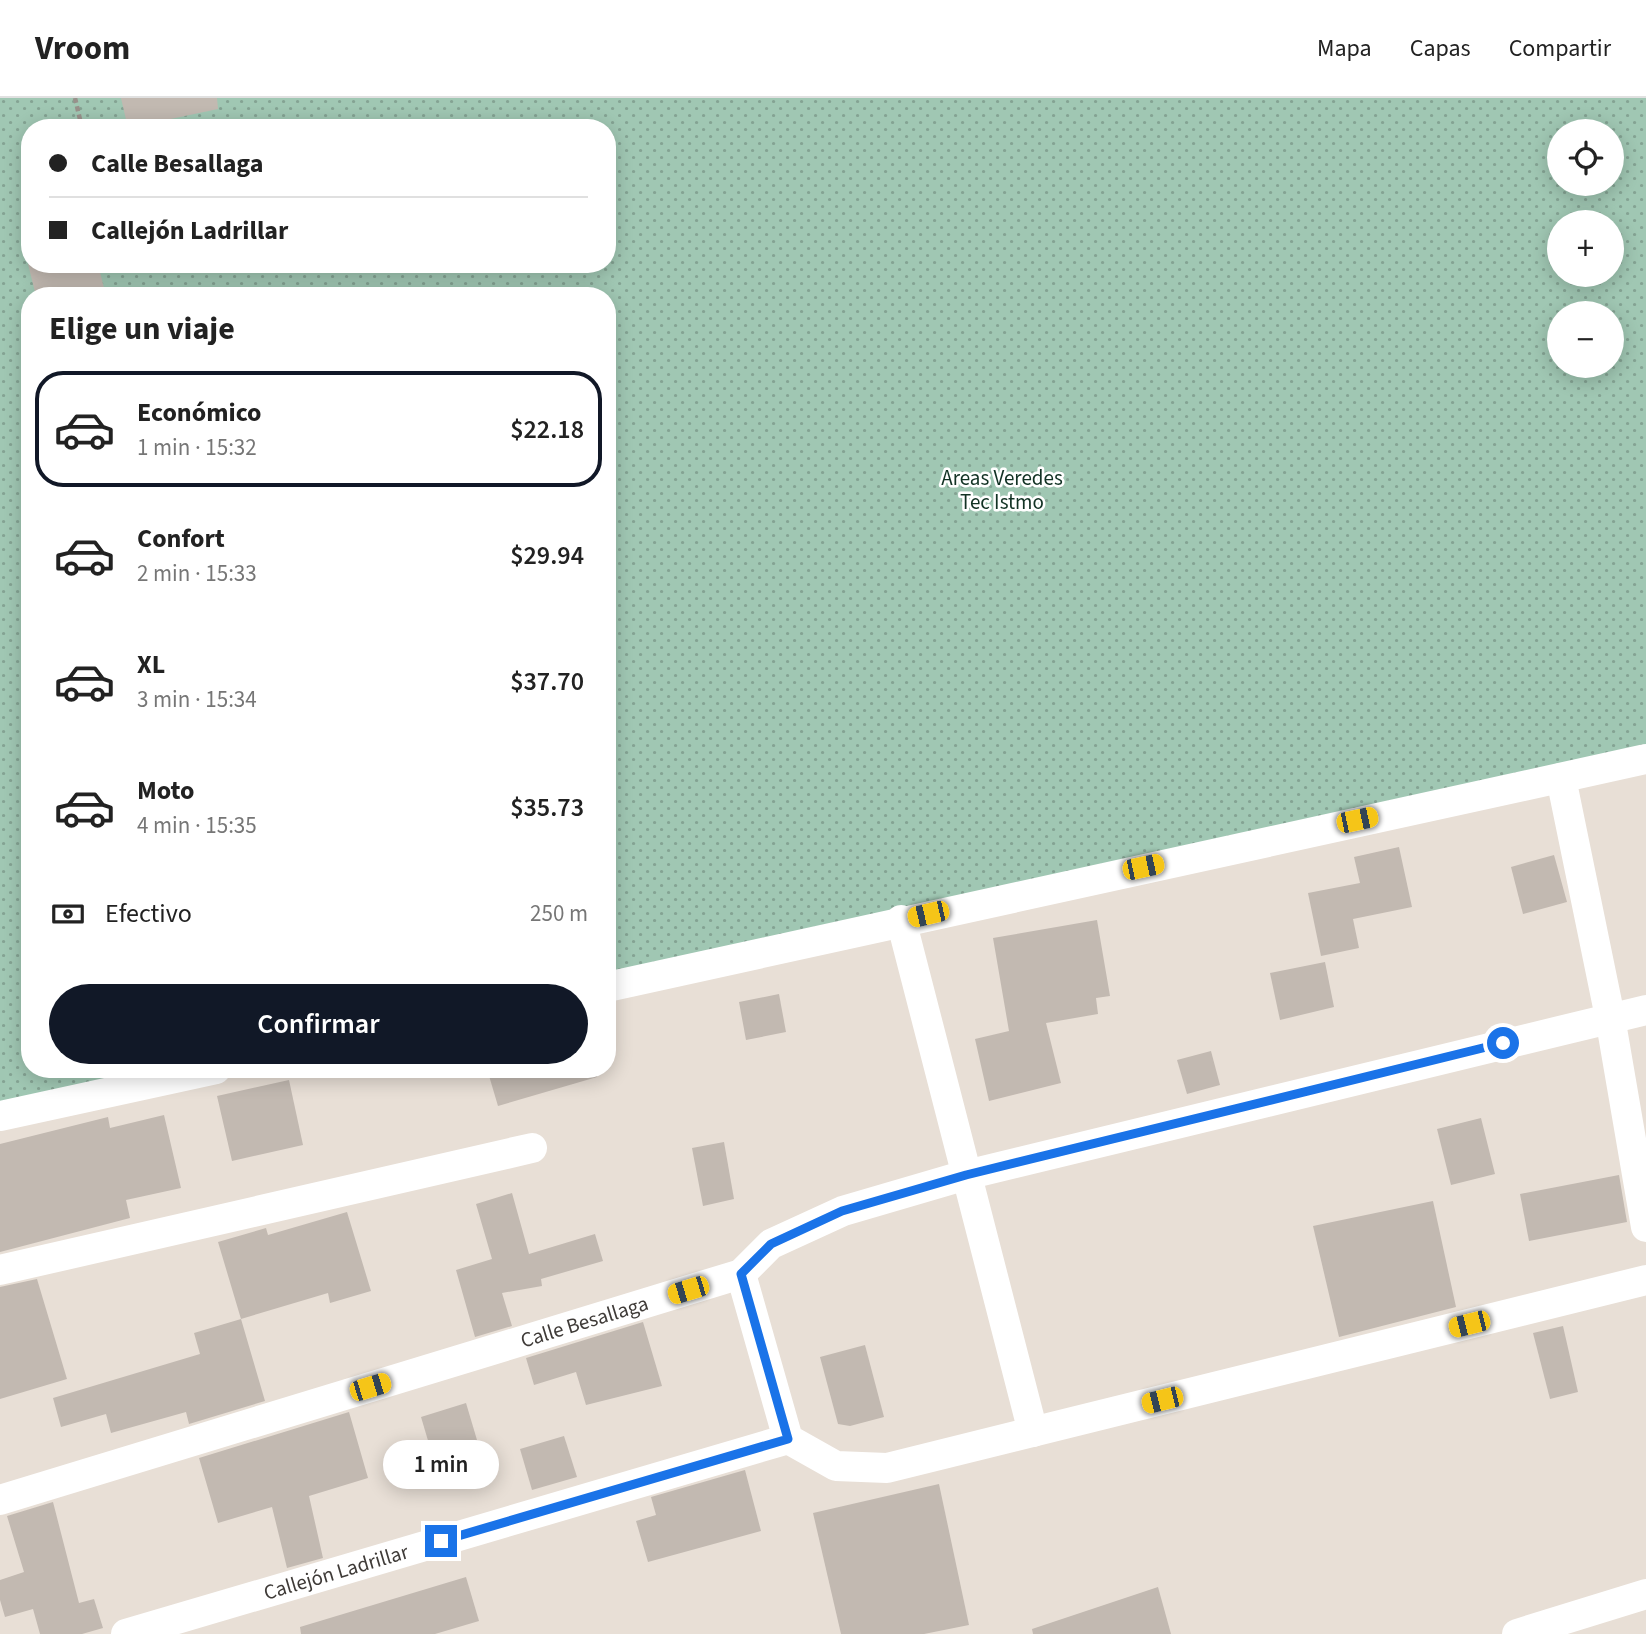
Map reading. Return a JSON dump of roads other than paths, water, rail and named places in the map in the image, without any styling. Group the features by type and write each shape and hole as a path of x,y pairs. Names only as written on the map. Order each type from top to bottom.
{"street":[{"path":"616,986 901,920 1646,759"},
{"path":"1561,778 1610,1017 1646,1227"},
{"path":"901,920 1033,1432"},
{"name":"Calle Besallaga","path":"0,1500 741,1274 771,1244 842,1211 966,1175 1646,1010"},
{"path":"0,1116 175,1078"},
{"path":"0,1270 532,1148"},
{"path":"741,1274 788,1439 836,1466 887,1468 1646,1280"},
{"name":"Callejón Ladrillar","path":"126,1634 788,1439"},
{"path":"1517,1634 1646,1594"}],"park label":[{"name":"Areas Veredes Tec Istmo","path":"1002,490"}]}
